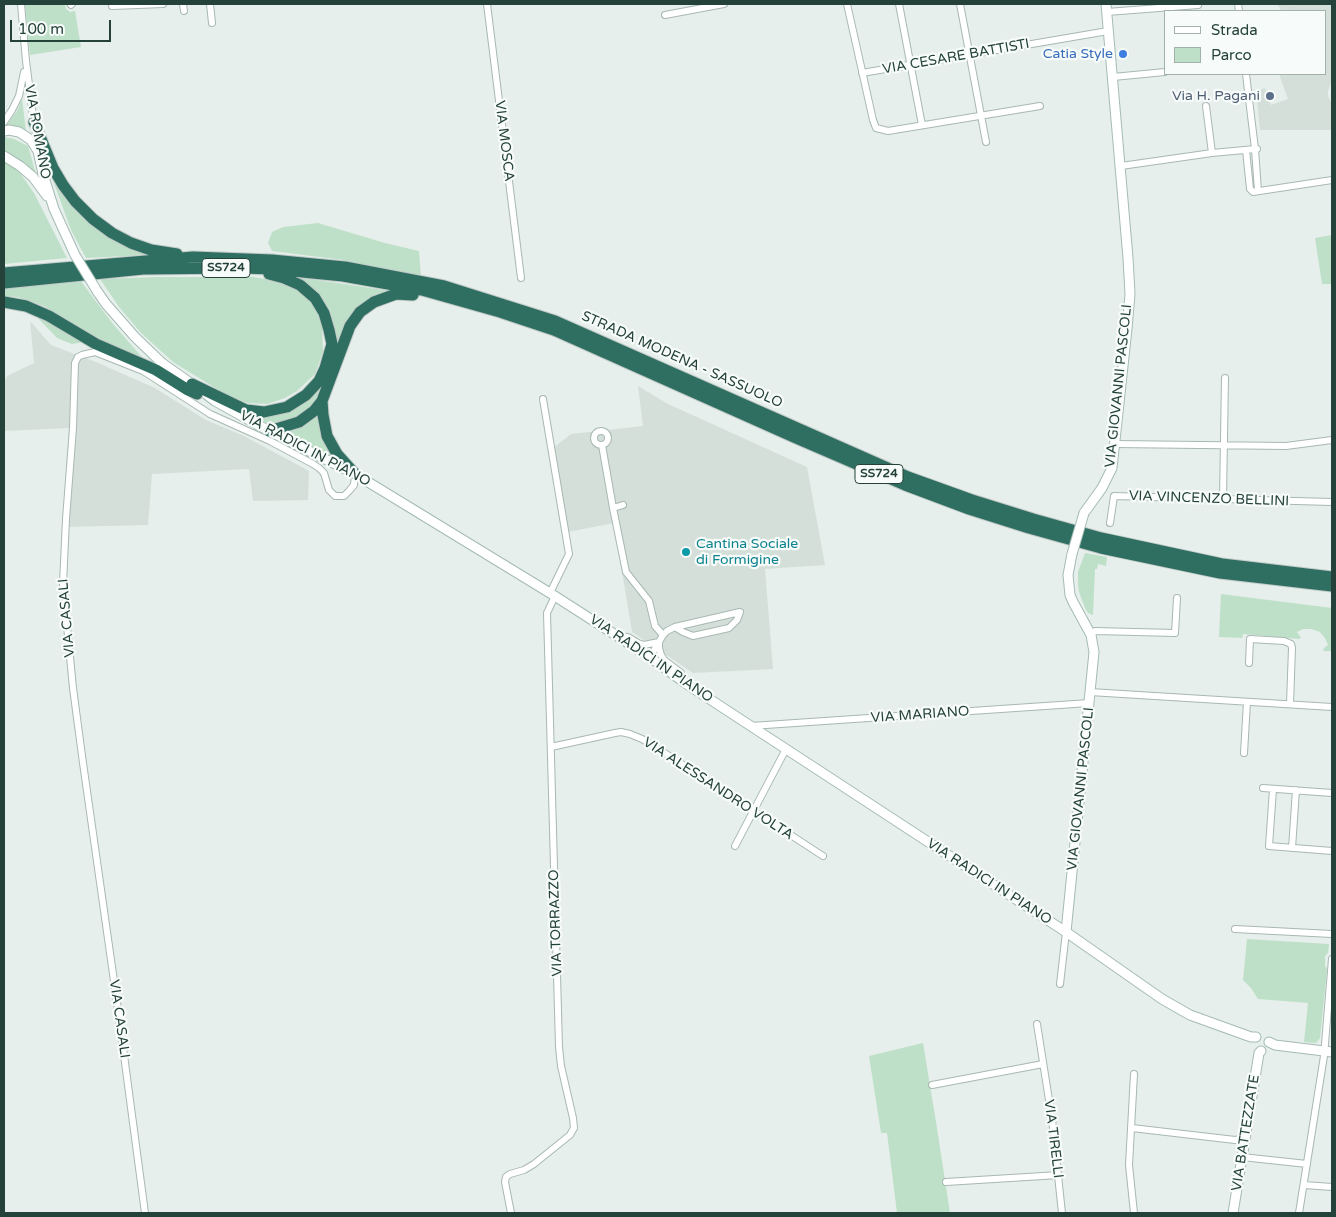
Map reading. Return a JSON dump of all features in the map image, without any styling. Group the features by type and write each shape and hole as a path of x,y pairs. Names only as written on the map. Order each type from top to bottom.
{"highway":[{"path":"34,122 53,168 63,185 75,201 93,219 112,233 131,243 151,250 193,258"},
{"name":"STRADA MODENA - SASSUOLO","path":"4,272 193,258 272,260 345,267 445,291 555,321 908,476 981,503 1101,538 1222,564 1332,577"},
{"path":"192,384 246,410 264,412 288,407 306,395 319,381 325,368 332,344 331,337 324,313 315,298 300,285 284,278 243,268"},
{"name":"STRADA MODENA - SASSUOLO","path":"4,283 143,269 243,268 343,276 422,290 445,291 554,330 805,442 905,485 970,509 1101,548 1220,573 1332,586"},
{"path":"268,431 299,422 314,411 322,401 350,326 360,312 374,302 396,294 410,294 431,298 445,291"},
{"path":"4,302 26,306 49,316 96,344 156,370 188,390 215,401"},
{"path":"322,401 327,436 337,454 355,474"}],"street":[{"name":"VIA ROMANO","path":"21,4 26,61 38,151 54,209 75,255"},
{"path":"112,6 163,4"},
{"path":"210,4 212,23"},
{"name":"VIA MOSCA","path":"487,4 521,278"},
{"path":"664,15 724,4"},
{"path":"848,4 862,73 876,128 888,131 1040,106"},
{"path":"899,4 922,125"},
{"path":"960,4 986,142"},
{"path":"1107,8 1198,5"},
{"name":"VIA GIOVANNI PASCOLI","path":"1066,932 1094,652 1091,635 1070,595 1068,575 1084,513 1108,478 1112,468 1130,294 1107,8"},
{"name":"VIA CESARE BATTISTI","path":"862,73 1108,31"},
{"path":"4,122 19,96 26,61"},
{"path":"1113,77 1164,72"},
{"path":"1246,75 1256,149 1258,191"},
{"path":"1206,106 1212,154"},
{"path":"4,131 19,132 32,140 38,151"},
{"path":"1121,166 1256,149"},
{"path":"1246,150 1250,189 1253,192 1332,180"},
{"path":"4,156 33,177 54,209"},
{"name":"VIA RADICI IN PIANO","path":"75,255 106,304 135,337 162,363 215,401 268,431 355,474 553,594 650,657 685,683 1066,932 1162,999 1190,1015 1253,1038 1263,1035 1268,1038 1264,1048 1328,1052"},
{"name":"VIA CASALI","path":"145,1213 82,762 63,584 76,359 82,355 95,352 144,371 210,414 270,441 313,464 324,474 329,490 335,496 344,496 349,491 354,485 355,474"},
{"path":"1222,498 1224,378"},
{"path":"543,399 568,554 553,594"},
{"path":"1115,444 1286,446 1332,440"},
{"path":"602,445 626,572 650,601 655,626 664,635"},
{"name":"VIA VINCENZO BELLINI","path":"1110,523 1114,496 1332,502"},
{"path":"613,508 623,505"},
{"name":"VIA TORRAZZO","path":"511,1213 505,1182 506,1177 534,1164 570,1135 574,1128 559,1054 547,613 553,594"},
{"path":"1091,635 1095,631 1175,633 1177,598"},
{"path":"650,657 667,631 675,627 740,612 738,620 729,628 693,636 675,627"},
{"path":"618,637 628,637 644,644 659,642"},
{"path":"1249,663 1250,639 1284,641 1291,644 1290,704"},
{"path":"659,642 661,656 681,673 685,683"},
{"path":"1090,692 1332,707"},
{"path":"1244,753 1247,702"},
{"name":"VIA MARIANO","path":"751,726 1089,703"},
{"name":"VIA ALESSANDRO VOLTA","path":"551,747 615,733 630,734 657,748 823,856"},
{"path":"734,846 786,749"},
{"path":"1263,788 1332,793"},
{"path":"1273,789 1269,846 1332,851"},
{"path":"1292,848 1296,790"},
{"path":"1235,929 1332,934"},
{"path":"1060,984 1066,932"},
{"path":"1299,1213 1328,1052 1332,959"},
{"name":"VIA TIRELLI","path":"1037,1024 1052,1119 1062,1213"},
{"path":"1253,1038 1254,1046 1264,1048"},
{"name":"VIA BATTEZZATE","path":"1233,1213 1245,1138 1264,1048"},
{"path":"932,1085 1043,1064"},
{"path":"1134,1074 1129,1165 1134,1213"},
{"path":"1132,1128 1235,1140 1245,1138"},
{"path":"1242,1157 1307,1164"},
{"path":"946,1182 1058,1175"},
{"path":"1304,1185 1332,1187"}],"shaded area":[{"path":"1278,4 1292,4 1293,6 1296,4 1332,4 1332,80 1328,96 1332,104 1332,130 1260,130 1256,91 1265,88 1271,105 1288,99 1279,75 1326,75 1326,10 1281,10"},
{"path":"30,321 51,345 155,388 206,420 244,436 309,471 308,500 253,501 249,469 152,474 148,525 62,527 69,428 4,431 4,382 7,376 34,363"},
{"path":"638,386 668,404 807,467 825,565 765,569 773,669 693,673 632,632 614,523 568,532 553,448 571,434 643,426"}],"green space":[{"path":"25,4 65,4 66,9 70,12 75,11 81,47 30,55"},
{"path":"22,99 26,131 17,126 6,126 17,111"},
{"path":"4,137 14,139 28,146 36,174 18,159 4,152"},
{"path":"4,162 20,173 34,193 67,258 4,264"},
{"path":"51,175 66,198 87,222 112,239 148,255 86,258 71,230"},
{"path":"318,223 419,251 421,277 343,260 272,251 268,243 272,232 283,227"},
{"path":"1332,235 1332,284 1322,284 1315,238"},
{"path":"253,277 278,281 295,287 312,304 322,322 323,352 315,374 297,391 285,398 267,404 247,403 225,394 173,362 141,333 119,307 100,279"},
{"path":"296,277 389,291 352,314 337,342 330,310 317,291"},
{"path":"80,280 113,324 142,357 96,338 44,306 17,297 4,296 4,287"},
{"path":"34,314 84,342 72,344 57,338"},
{"path":"327,372 322,388 314,402 303,414 291,421 270,425 249,413 283,410"},
{"path":"317,412 319,426 325,443 333,457 282,431"},
{"path":"1085,553 1107,557 1106,566 1098,564 1097,569 1095,569 1093,615 1088,613 1085,608 1078,585 1078,572"},
{"path":"1221,594 1332,608 1332,651 1323,651 1328,645 1325,638 1320,632 1311,629 1303,629 1297,632 1301,638 1299,639 1243,634 1242,638 1219,637"},
{"path":"1247,939 1329,944 1328,953 1325,956 1325,966 1327,969 1320,1038 1317,1042 1304,1042 1308,1003 1258,999 1243,980"},
{"path":"923,1043 950,1213 897,1213 887,1133 881,1133 869,1056"}],"place":[{"name":"Catia Style","path":"1123,54"},
{"name":"Via H. Pagani","path":"1270,96"},
{"name":"Cantina Sociale di Formigine","path":"686,552"}]}
